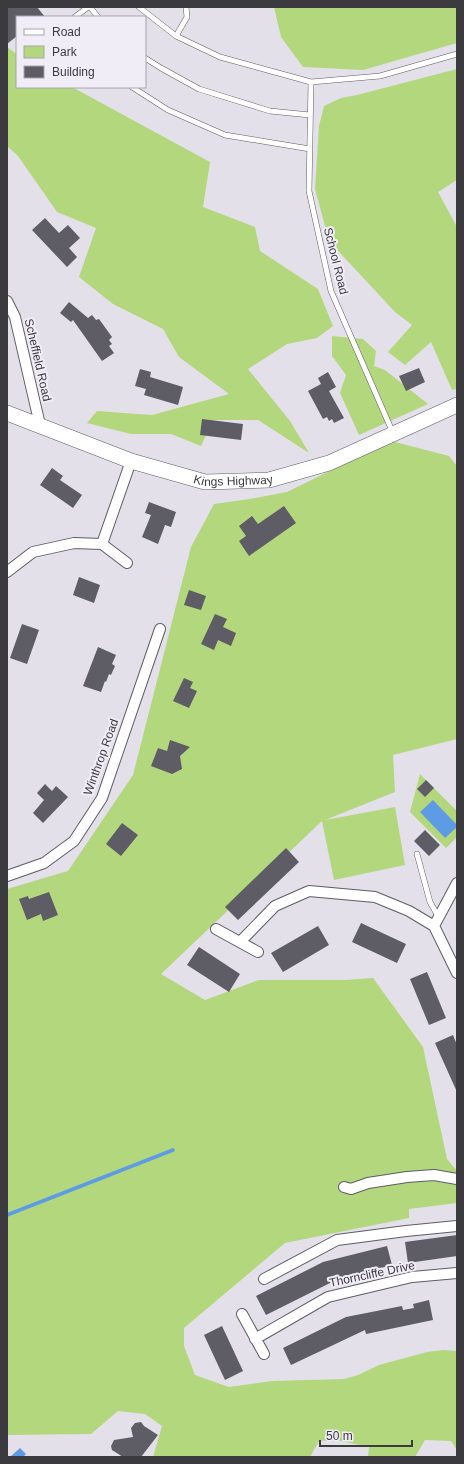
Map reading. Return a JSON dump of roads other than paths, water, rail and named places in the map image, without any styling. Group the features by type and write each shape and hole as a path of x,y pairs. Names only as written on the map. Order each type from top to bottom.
{"street":[{"name":"Scheffield Road","path":"7,301 15,317 40,425"},
{"name":"Kings Highway","path":"7,413 132,461 205,482 269,480 329,463 457,405"},
{"path":"102,544 132,461"},
{"path":"7,572 33,552 74,543 102,544 126,563"},
{"name":"Winthrop Road","path":"7,876 44,863 74,841 102,798 160,629"},
{"path":"436,921 457,884"},
{"path":"240,942 276,906 309,891 375,897 436,921 457,973"},
{"path":"216,929 258,952"},
{"path":"344,1187 351,1189 368,1183 407,1177 434,1175 457,1179"},
{"path":"264,1279 336,1240 457,1226"},
{"name":"Thorncliffe Drive","path":"256,1338 328,1297 412,1277 457,1273"},
{"path":"242,1314 264,1354"}],"lane":[{"path":"76,16 89,7 97,16"},
{"path":"139,7 176,36 220,57 311,82 380,76 457,54"},
{"path":"176,36 187,16 186,7"},
{"path":"146,59 199,89 270,111 310,115"},
{"name":"School Road","path":"311,82 309,191 331,291 393,433"},
{"path":"134,88 168,110 225,134 310,149"},
{"path":"418,854 436,921"}],"water":[{"path":"433,800 457,825 457,827 445,838 420,812"},
{"path":"20,1448 26,1454 23,1457 10,1457"}],"waterway":[{"path":"7,1215 173,1150"}]}
